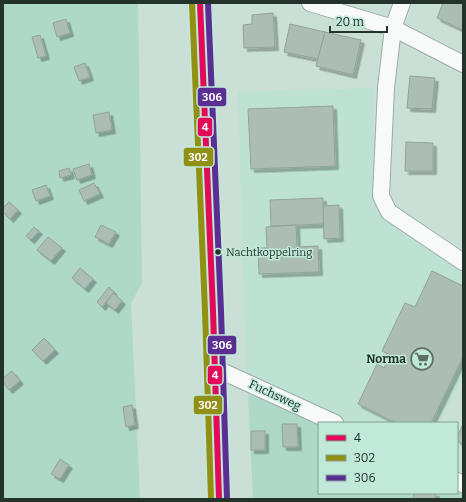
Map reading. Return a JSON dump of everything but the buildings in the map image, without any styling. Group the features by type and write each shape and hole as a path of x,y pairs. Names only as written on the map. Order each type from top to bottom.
{"street":[{"path":"200,3 219,499"},
{"path":"310,3 393,28 463,64"},
{"path":"402,3 393,28 386,88 381,196 388,212 463,262"},
{"name":"Fuchsweg","path":"215,368 333,422"}],"shaded area":[{"path":"3,3 138,3 142,283 131,303 140,499 3,499"},
{"path":"373,88 374,200 382,216 463,270 463,376 440,422 341,422 246,373 238,92"},
{"path":"248,394 319,422 318,422 318,494 458,494 458,482 463,484 463,499 253,499"}],"transit line":[{"name":"302","path":"192,3 205,311 211,499"},
{"name":"4","path":"200,3 213,311 219,499"},
{"name":"306","path":"208,3 221,311 227,499"}],"place":[{"name":"Nachtkoppelring","path":"218,252"},
{"name":"Norma","path":"422,359"}]}
